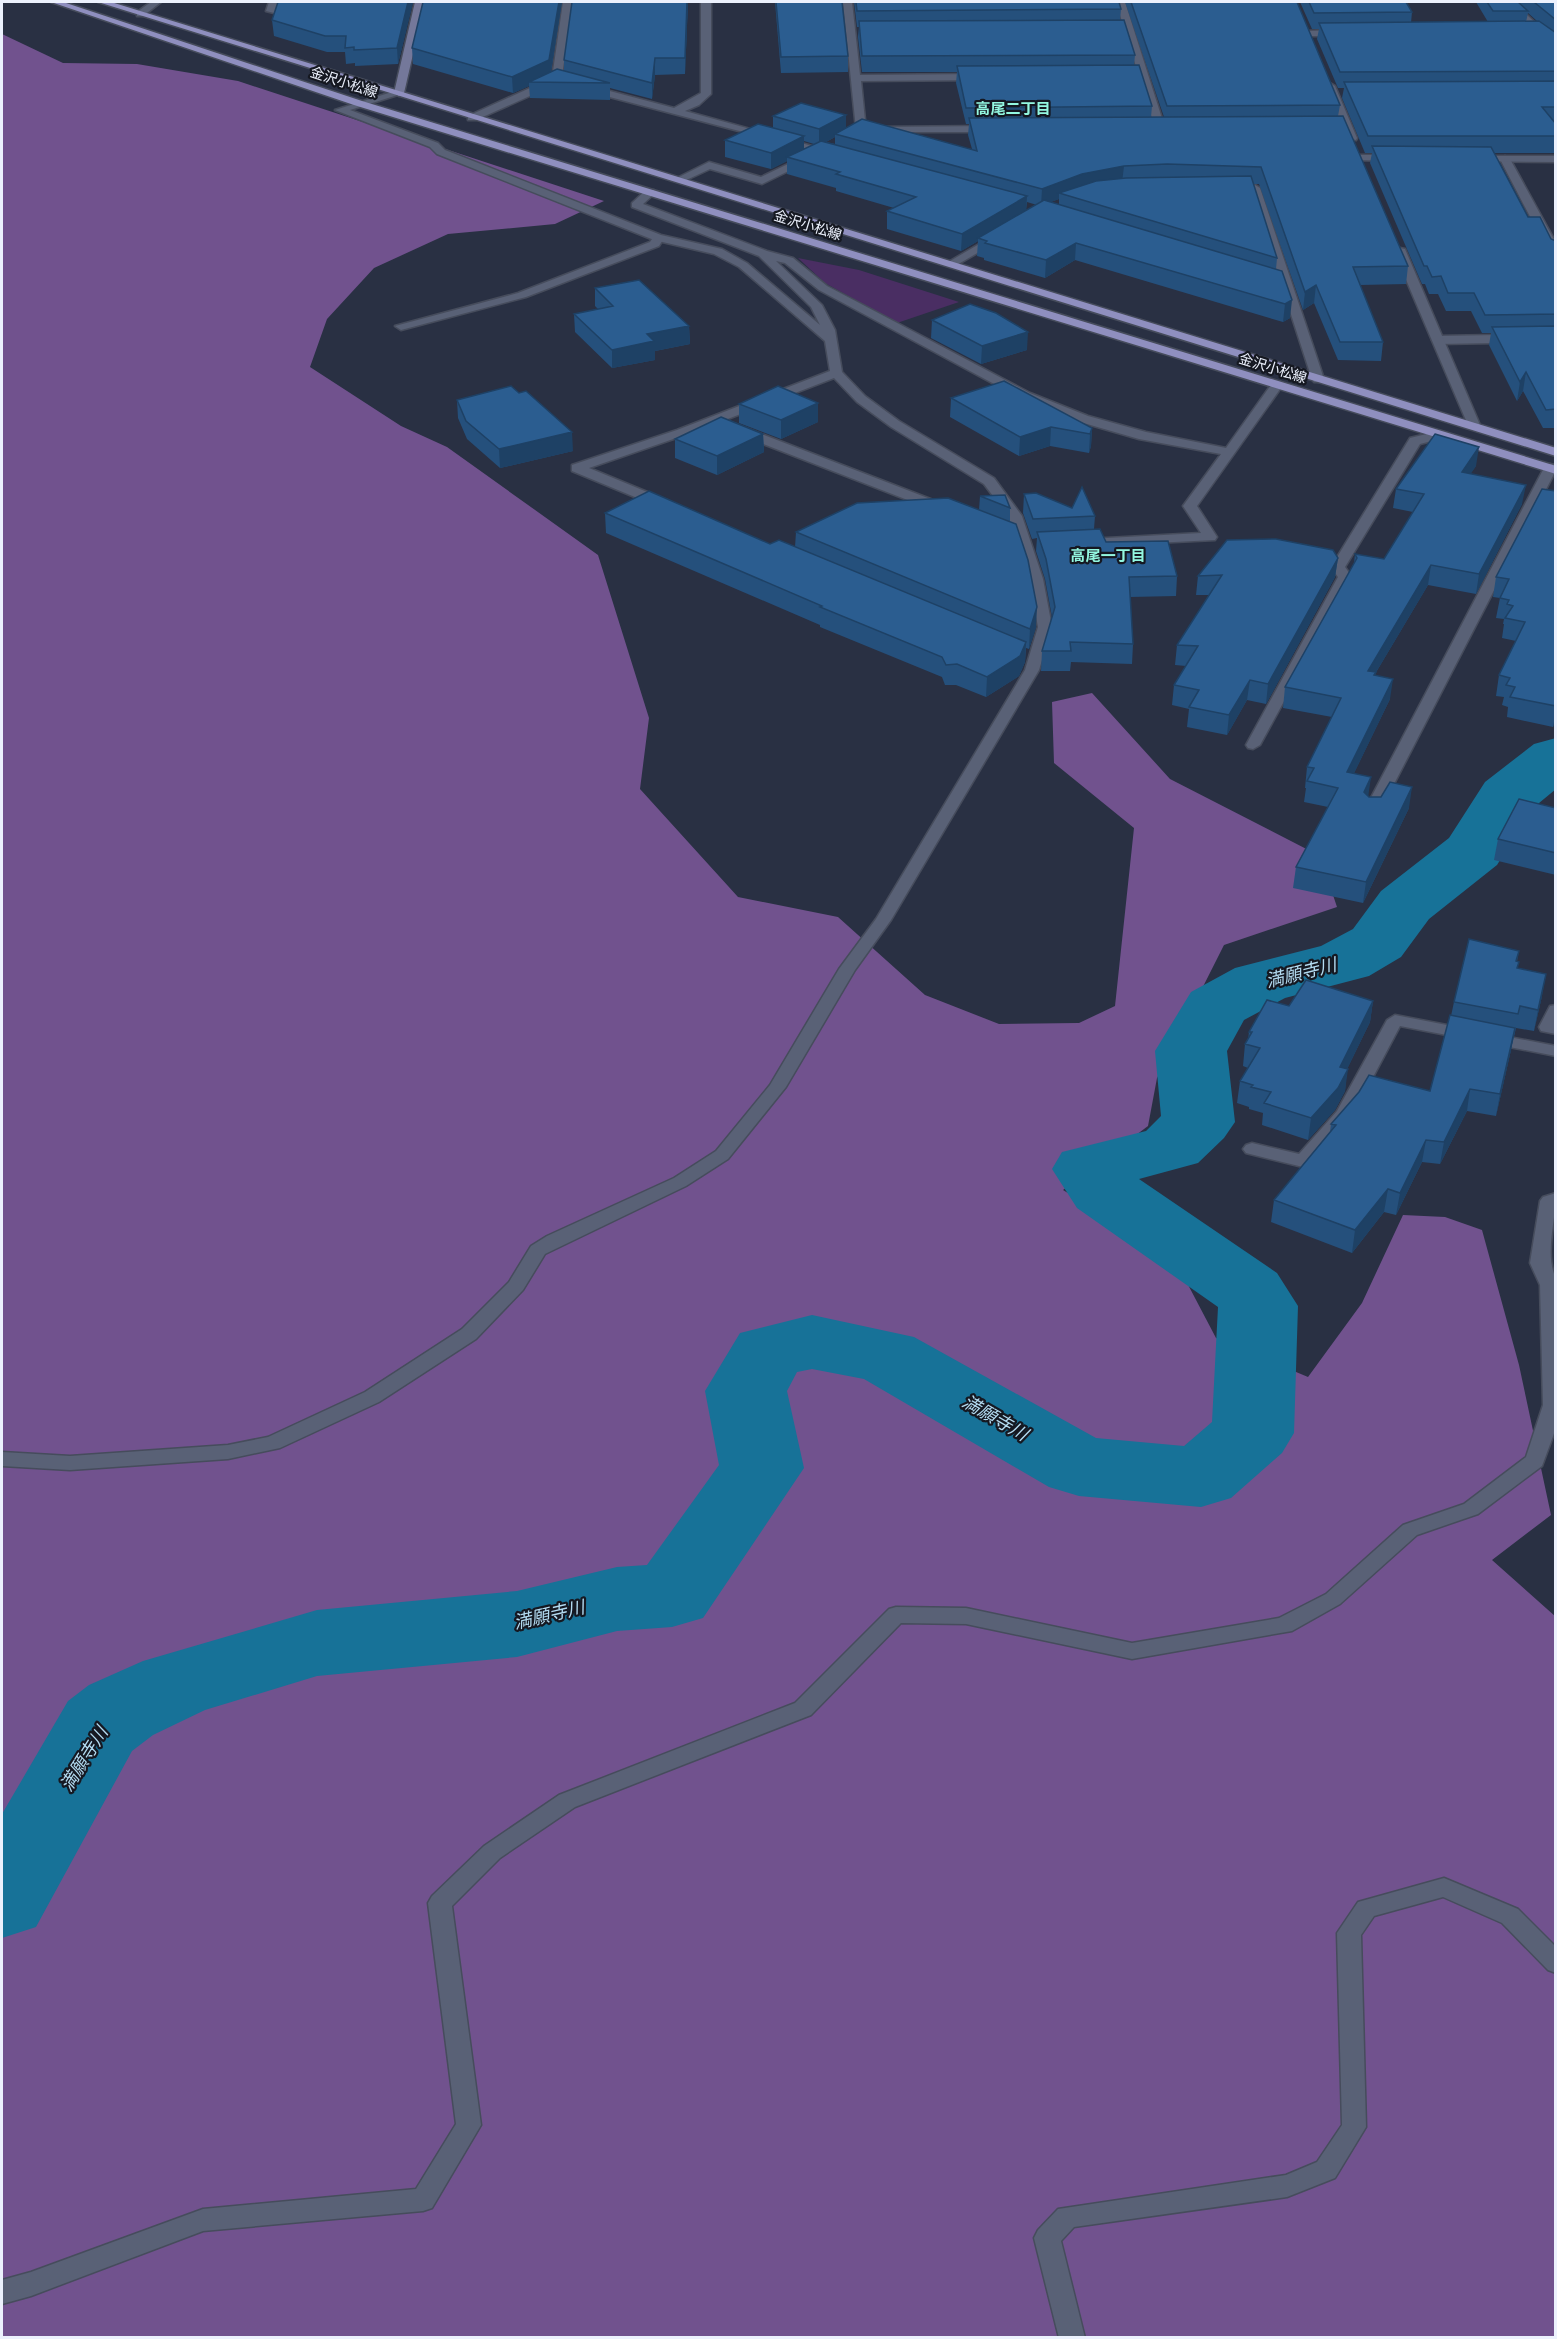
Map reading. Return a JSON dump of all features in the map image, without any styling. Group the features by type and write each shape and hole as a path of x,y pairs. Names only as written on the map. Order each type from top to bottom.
{"main road":[{"name":"金沢小松線","path":"55,2 358,103 1553,469"},
{"name":"金沢小松線","path":"103,2 1556,452"}],"street":[{"path":"140,15 156,2"},
{"path":"420,2 399,93 340,110 434,145 441,152 658,238 718,251 743,265 831,340"},
{"path":"568,2 568,82"},
{"path":"677,111 695,103 706,94 704,68 706,2"},
{"path":"848,2 854,32 855,78 861,130"},
{"path":"1120,2 1142,76 1165,128 1148,128"},
{"path":"1508,2 1556,48"},
{"path":"1116,30 1127,30"},
{"path":"1527,32 1539,32"},
{"path":"1307,33 1354,33"},
{"path":"1324,73 1339,93 1341,127 1362,163 1404,158"},
{"path":"1130,76 1142,76"},
{"path":"855,78 998,77"},
{"path":"472,118 568,82 842,157"},
{"path":"678,180 709,165 762,181 861,130 1004,129"},
{"path":"1460,159 1556,159"},
{"path":"1505,159 1556,255"},
{"path":"1221,189 1255,188 1280,282 1318,379"},
{"path":"650,192 636,205 764,254 789,260 823,288 1026,396 1084,419 1144,436 1229,452"},
{"path":"951,264 1013,229"},
{"path":"1392,233 1474,425"},
{"path":"401,326 522,295 655,244 658,238"},
{"path":"2,1459 70,1463 228,1452 273,1443 372,1397 469,1334 516,1286 538,1250 554,1240 680,1182 722,1155 777,1087 847,969 883,920 967,781 1045,627 1036,579 1015,516 989,481 895,424 861,399 836,373 830,330 816,305 764,254"},
{"path":"1438,340 1556,338"},
{"path":"675,509 577,468 836,373"},
{"path":"1083,543 1210,537 1190,506 1277,385"},
{"path":"713,420 956,514"},
{"path":"1253,745 1345,577 1338,567 1415,441 1439,435"},
{"path":"1371,813 1553,469"},
{"path":"1556,1010 1547,1028 1556,1029"},
{"path":"1252,1149 1303,1161 1345,1113 1395,1020 1556,1052"},
{"path":"2,2292 31,2284 203,2220 423,2200 469,2125 440,1903 492,1852 567,1801 803,1709 896,1615 966,1616 1132,1651 1284,1625 1333,1599 1410,1530 1471,1509 1535,1461 1553,1405 1553,1307 1547,1263 1548,1201 1556,1199"},
{"path":"1072,2337 1047,2238 1067,2217 1287,2186 1326,2170 1354,2127 1349,1934 1366,1909 1444,1887 1510,1916 1556,1963"}],"shaded area":[{"path":"2,34 63,63 137,64 238,81 604,201 555,224 448,234 374,268 327,319 310,367 401,426 447,447 598,555 649,718 640,789 738,897 838,917 925,995 999,1024 1079,1023 1115,1006 1134,828 1054,763 1052,702 1092,693 1170,779 1320,856 1337,907 1224,945 1157,1078 1148,1126 1063,1190 1174,1258 1216,1338 1308,1377 1362,1303 1403,1215 1445,1217 1482,1230 1519,1365 1551,1515 1492,1560 1556,1617 1555,2337 2,2338"},
{"path":"798,258 859,270 959,302 897,323 825,283"}],"building":[{"path":"278,2 408,2 397,48 354,50 354,47 345,48 346,36 325,36 272,20"},
{"path":"423,2 559,2 549,60 512,77 412,48"},
{"path":"572,2 687,2 685,58 655,58 652,83 564,60"},
{"path":"776,2 842,2 848,56 781,57"},
{"path":"856,2 1119,2 1121,9 857,11"},
{"path":"1131,2 1297,2 1340,105 1167,106"},
{"path":"1309,2 1406,2 1412,12 1314,13"},
{"path":"1487,2 1518,2 1528,11 1493,11"},
{"path":"1534,2 1556,2 1556,20"},
{"path":"1124,20 1135,55 862,56 859,21"},
{"path":"1539,21 1556,33 1556,71 1340,72 1319,23"},
{"path":"1139,65 1152,106 966,108 957,66"},
{"path":"557,69 610,83 529,82"},
{"path":"1556,81 1556,107 1542,107 1556,124 1556,136 1368,136 1344,82"},
{"path":"801,103 846,115 819,129 773,116"},
{"path":"1343,116 1408,266 1353,267 1383,342 1340,342 1316,285 1305,292 1261,167 1167,164 1124,166 1082,174 1042,189 835,134 862,119 977,151 969,118"},
{"path":"758,124 804,136 771,153 725,140"},
{"path":"821,141 1027,196 962,234 887,211 916,197 787,157"},
{"path":"1372,146 1491,147 1528,217 1540,217 1551,239 1556,241 1556,314 1485,315 1474,293 1448,293 1441,276 1432,277 1427,266 1424,266"},
{"path":"1251,176 1277,258 1059,193 1096,181 1126,178"},
{"path":"1044,200 1282,271 1292,300 1285,304 1076,243 1046,260 985,243 987,241 978,238"},
{"path":"639,280 689,326 647,334 654,341 612,350 574,314 613,306 595,288"},
{"path":"970,304 996,313 1028,332 982,346 932,320"},
{"path":"1556,326 1556,409 1546,410 1526,372 1520,382 1492,327"},
{"path":"1004,381 1092,428 1090,434 1051,427 1020,437 951,398"},
{"path":"511,386 519,393 526,391 572,432 499,449 466,421 457,400"},
{"path":"778,386 818,403 781,420 739,404"},
{"path":"721,417 763,434 717,456 675,439"},
{"path":"1435,434 1479,447 1462,472 1526,485 1479,574 1431,565 1368,671 1376,672 1374,675 1393,679 1347,772 1371,777 1364,792 1369,797 1381,797 1390,782 1412,787 1366,882 1296,867 1338,788 1307,781 1314,768 1307,767 1341,698 1285,687 1357,558 1355,554 1384,559 1424,494 1396,489"},
{"path":"1082,487 1095,516 1033,519 1024,494 1036,493 1072,508"},
{"path":"1542,489 1556,491 1556,706 1510,697 1515,687 1506,685 1510,678 1499,675 1525,622 1505,618 1513,606 1507,604 1509,600 1500,598 1509,579 1496,577"},
{"path":"649,491 770,544 779,540 1026,642 1020,656 987,677 957,664 946,665 942,657 820,607 822,606 605,513"},
{"path":"1005,495 1010,508 980,496"},
{"path":"948,498 1016,524 1028,560 1037,607 1030,629 796,532 857,503"},
{"path":"1100,529 1106,542 1168,541 1177,576 1129,577 1133,644 1070,642 1071,651 1042,651 1055,607 1046,559 1037,532"},
{"path":"1276,539 1333,550 1338,558 1268,684 1250,680 1229,715 1189,707 1199,690 1174,685 1198,646 1177,645 1222,575 1198,576 1227,540"},
{"path":"1519,799 1556,808 1556,853 1498,839"},
{"path":"1469,939 1519,951 1516,961 1519,962 1517,968 1546,974 1538,1010 1520,1006 1518,1014 1454,1002"},
{"path":"1306,980 1373,1001 1340,1067 1348,1069 1338,1088 1311,1118 1264,1103 1271,1092 1251,1087 1253,1085 1240,1081 1260,1048 1245,1044 1267,1000 1289,1006"},
{"path":"1450,1015 1515,1028 1500,1094 1470,1089 1444,1142 1426,1140 1400,1193 1388,1189 1355,1230 1274,1200 1336,1125 1331,1124 1359,1092 1369,1075 1430,1091"}],"waterway":[{"name":"満願寺川","path":"2,1899 100,1726 121,1710 175,1685 317,1643 517,1624 617,1599 672,1595 762,1468 746,1391 768,1352 812,1342 886,1356 1079,1466 1201,1477 1253,1433 1258,1306 1249,1291 1104,1191 1089,1169 1172,1147 1198,1122 1191,1051 1216,1007 1260,983 1345,961 1377,943 1405,905 1474,851 1508,796 1556,757"}],"district":[{"name":"高尾二丁目","path":"1013,109"},
{"name":"高尾一丁目","path":"1108,556"}]}
